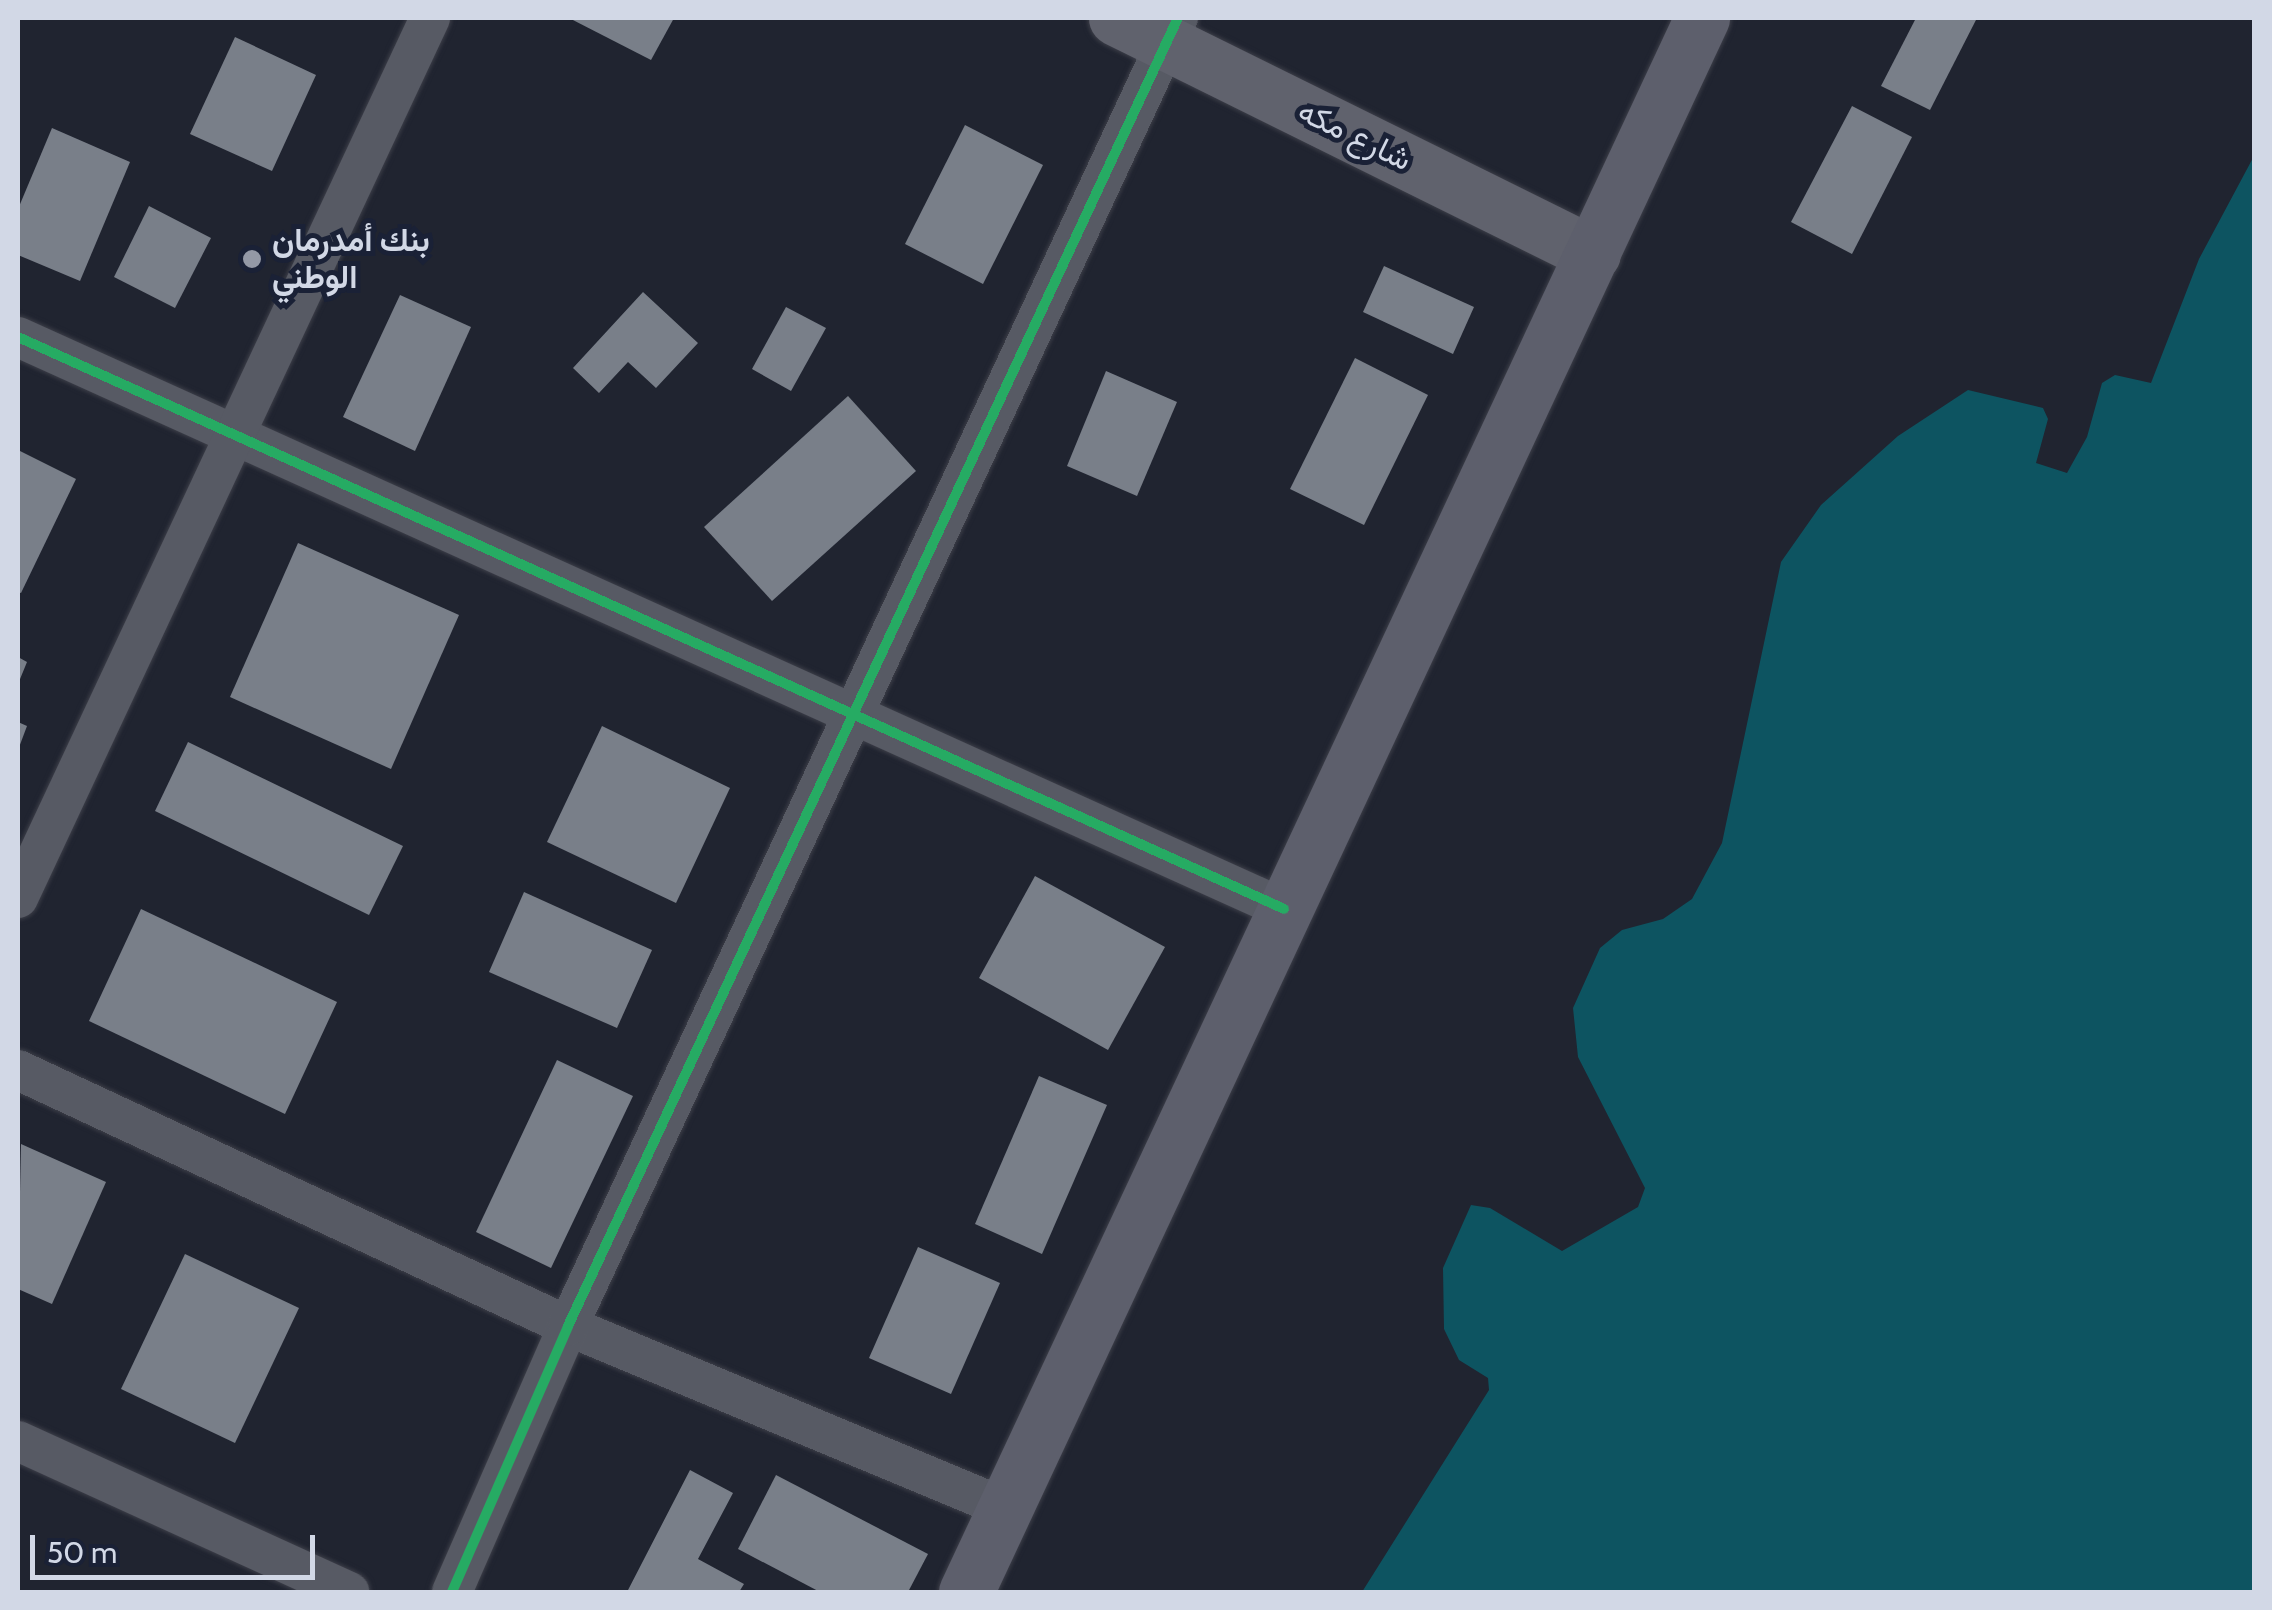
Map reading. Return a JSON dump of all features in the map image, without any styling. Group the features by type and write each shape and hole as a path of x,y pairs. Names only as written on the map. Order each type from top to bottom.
{"main road":[{"name":"شارع مكه","path":"1116,18 1172,29 1593,254"},
{"path":"966,1592 1702,18"}],"street":[{"path":"18,898 430,18"},
{"path":"452,1592 568,1326 1172,29"},
{"path":"18,337 850,718 1284,909"},
{"path":"18,1070 568,1326 1005,1508"},
{"path":"18,1441 350,1592"}],"water":[{"path":"2254,156 2254,1592 1362,1592 1489,1390 1488,1378 1459,1360 1444,1329 1443,1268 1471,1205 1490,1208 1562,1251 1638,1207 1645,1188 1578,1057 1573,1008 1600,948 1622,930 1663,919 1692,899 1722,843 1781,562 1821,505 1898,436 1968,390 2043,408 2048,419 2036,463 2067,473 2087,437 2102,383 2115,375 2151,383 2199,259"}],"building":[{"path":"569,18 674,18 651,60"},
{"path":"1916,18 1977,18 1930,110 1881,86"},
{"path":"235,37 316,75 272,171 190,134"},
{"path":"1852,106 1912,137 1852,254 1791,222"},
{"path":"965,125 1043,165 983,284 905,244"},
{"path":"52,128 130,162 80,281 18,255 18,209"},
{"path":"149,206 211,238 175,308 114,277"},
{"path":"1384,266 1474,307 1453,354 1363,312"},
{"path":"643,292 698,343 656,388 628,362 599,393 573,368"},
{"path":"400,295 471,327 415,451 343,417"},
{"path":"786,307 826,328 791,391 752,369"},
{"path":"1355,358 1428,395 1364,525 1290,489"},
{"path":"1106,371 1177,402 1137,496 1067,466"},
{"path":"848,396 916,471 772,601 704,527"},
{"path":"18,450 76,479 21,593 18,592"},
{"path":"298,543 459,615 391,769 230,697"},
{"path":"18,657 27,662 18,684"},
{"path":"18,722 27,726 18,750"},
{"path":"602,726 730,788 676,903 547,842"},
{"path":"188,742 403,846 369,915 155,811"},
{"path":"1035,876 1165,947 1108,1050 979,978"},
{"path":"524,892 652,950 617,1028 489,972"},
{"path":"141,909 337,1002 285,1114 89,1021"},
{"path":"557,1060 633,1096 551,1268 476,1232"},
{"path":"1039,1076 1107,1105 1042,1254 975,1224"},
{"path":"21,1144 106,1182 52,1304 18,1289"},
{"path":"918,1247 1000,1283 951,1394 869,1358"},
{"path":"185,1254 299,1308 235,1443 121,1389"},
{"path":"690,1470 733,1493 698,1559 744,1584 739,1592 627,1592"},
{"path":"776,1475 928,1554 908,1592 820,1592 738,1549"}],"cycle path":[{"path":"452,1592 568,1326 1178,18"},
{"path":"18,337 1284,909"}],"place":[{"name":"بنك أمدرمان الوطني","path":"252,259"}]}
